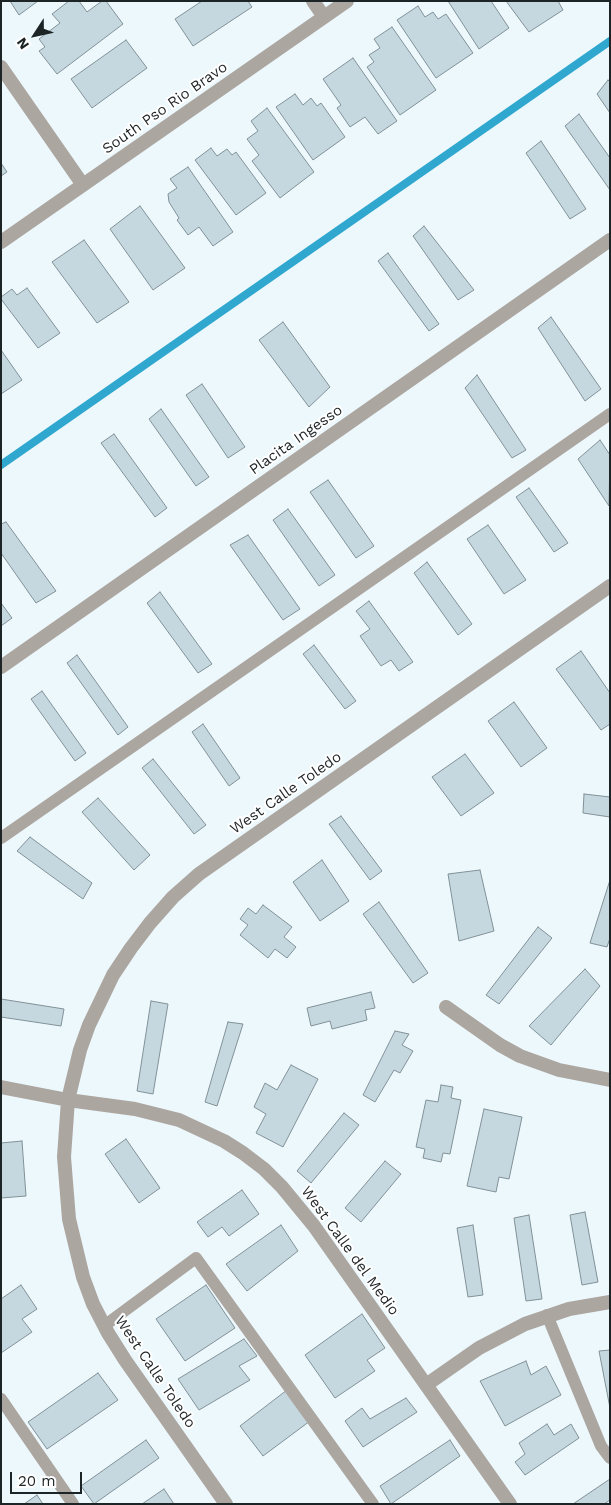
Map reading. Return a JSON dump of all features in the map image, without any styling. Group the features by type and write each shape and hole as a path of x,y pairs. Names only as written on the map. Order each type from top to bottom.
{"street":[{"path":"313,1 324,17"},
{"name":"South Pso Rio Bravo","path":"1,242 347,1"},
{"path":"1,67 83,185"},
{"name":"Placita Ingesso","path":"1,667 610,240"},
{"name":"West Calle Toledo","path":"226,1504 125,1360 104,1326 83,1277 69,1219 64,1157 68,1100 80,1050 89,1025 113,975 131,948 173,897 199,874 610,586"},
{"path":"446,1008 500,1045 520,1056 559,1070 610,1080"},
{"path":"1,1087 68,1100"},
{"name":"West Calle del Medio","path":"68,1100 135,1109 171,1118 202,1129 243,1153 282,1187 299,1206 510,1504"},
{"path":"426,1385 479,1348 500,1335 524,1324 569,1309 610,1302"}],"lane":[{"path":"1,838 610,414"},
{"path":"104,1326 196,1258 373,1504"},
{"path":"547,1316 601,1446 610,1458"},
{"path":"1,1399 73,1504"}],"building":[{"path":"10,1 38,1 19,15"},
{"path":"69,1 79,1 87,12 102,1 106,1 123,24 57,74 39,51 45,47 39,39 60,23 52,14"},
{"path":"202,1 248,1 252,7 193,46 175,19"},
{"path":"448,1 491,1 509,28 479,49"},
{"path":"506,1 558,1 563,10 529,32"},
{"path":"418,6 425,17 433,12 438,19 446,14 473,53 436,78 397,20"},
{"path":"392,27 436,90 400,115 367,67 374,62 369,55 380,48 374,39"},
{"path":"126,40 147,68 92,108 71,79"},
{"path":"353,58 397,121 378,134 365,117 350,127 337,108 341,105 323,79"},
{"path":"608,80 610,82 610,113 597,94"},
{"path":"295,94 303,105 311,98 317,106 321,103 345,137 313,160 276,107"},
{"path":"267,108 314,172 280,198 252,161 259,155 247,139 258,131 251,121"},
{"path":"579,114 610,158 610,190 565,126"},
{"path":"541,141 586,209 570,219 526,153"},
{"path":"211,148 217,156 227,149 232,155 236,152 266,193 236,215 195,160"},
{"path":"1,163 7,172 1,176"},
{"path":"188,167 233,232 213,246 199,227 188,235 177,220 179,218 169,202 168,194 177,188 170,179"},
{"path":"140,206 185,268 153,290 110,229"},
{"path":"424,226 474,290 458,300 413,236"},
{"path":"84,240 129,302 97,323 52,262"},
{"path":"388,253 439,324 429,331 378,261"},
{"path":"27,288 60,333 38,348 1,299 12,289 17,295"},
{"path":"551,317 601,389 585,401 538,328"},
{"path":"283,322 330,387 309,407 259,340"},
{"path":"1,350 22,380 1,394"},
{"path":"477,375 526,450 512,458 465,388"},
{"path":"202,384 245,447 228,458 186,395"},
{"path":"161,409 209,477 196,486 149,419"},
{"path":"114,434 167,508 155,517 101,443"},
{"path":"600,440 610,455 609,506 578,459"},
{"path":"328,480 374,546 356,558 310,492"},
{"path":"529,488 568,543 554,552 516,497"},
{"path":"288,509 335,575 319,586 273,520"},
{"path":"6,522 56,591 36,603 1,553 1,524"},
{"path":"488,525 526,580 504,594 467,539"},
{"path":"248,535 300,609 283,620 230,545"},
{"path":"427,562 472,624 458,635 414,573"},
{"path":"160,592 212,664 198,673 147,603"},
{"path":"369,601 413,662 399,671 391,660 381,666 360,636 370,629 356,611"},
{"path":"1,603 12,618 1,626"},
{"path":"314,645 356,701 345,709 303,654"},
{"path":"581,651 610,693 610,724 601,730 556,669"},
{"path":"77,655 128,727 118,735 67,663"},
{"path":"42,691 86,753 75,761 31,699"},
{"path":"514,702 547,748 521,767 488,721"},
{"path":"203,724 240,778 229,786 192,732"},
{"path":"465,754 494,793 461,816 432,777"},
{"path":"153,759 206,825 194,834 142,768"},
{"path":"584,794 610,797 610,817 583,813"},
{"path":"98,798 150,855 134,870 82,812"},
{"path":"341,816 382,871 370,880 329,824"},
{"path":"30,837 92,883 83,899 17,851"},
{"path":"322,860 349,901 320,921 293,882"},
{"path":"480,870 494,931 459,941 448,874"},
{"path":"610,880 610,938 607,947 590,943"},
{"path":"379,902 428,973 413,983 363,914"},
{"path":"263,905 292,927 284,937 296,947 287,958 275,949 268,958 240,935 248,925 240,919 248,908 256,914"},
{"path":"538,927 552,938 499,1004 486,995"},
{"path":"585,969 600,986 551,1045 529,1026"},
{"path":"371,992 375,1008 365,1010 367,1020 332,1029 330,1021 311,1026 307,1008"},
{"path":"1,999 64,1009 61,1026 1,1017"},
{"path":"151,1001 168,1004 153,1094 137,1091"},
{"path":"228,1022 243,1024 217,1106 205,1102"},
{"path":"395,1031 409,1034 402,1045 413,1051 400,1073 394,1070 375,1102 363,1095"},
{"path":"291,1065 318,1079 283,1147 256,1133 266,1114 254,1107 265,1083 277,1090"},
{"path":"441,1085 453,1087 451,1098 461,1100 450,1154 443,1153 441,1162 423,1158 425,1149 416,1147 426,1100 438,1102"},
{"path":"484,1109 522,1117 509,1179 499,1177 496,1192 467,1186"},
{"path":"344,1113 359,1125 311,1183 297,1171"},
{"path":"126,1139 160,1188 139,1203 105,1154"},
{"path":"22,1141 26,1196 1,1198 1,1143"},
{"path":"385,1161 401,1174 361,1222 345,1208"},
{"path":"242,1190 259,1214 229,1236 222,1227 208,1237 197,1222"},
{"path":"585,1212 598,1282 582,1285 570,1215"},
{"path":"529,1215 542,1299 526,1301 514,1218"},
{"path":"281,1225 298,1251 247,1291 226,1264"},
{"path":"473,1225 483,1295 468,1297 457,1228"},
{"path":"21,1285 37,1309 22,1319 32,1332 1,1353 1,1299"},
{"path":"206,1285 235,1328 185,1361 156,1319"},
{"path":"362,1314 385,1348 367,1360 375,1371 335,1398 305,1355"},
{"path":"244,1339 257,1356 239,1366 250,1380 199,1410 178,1379"},
{"path":"610,1350 610,1408 599,1351"},
{"path":"526,1361 531,1375 546,1366 561,1395 505,1426 480,1381"},
{"path":"98,1373 118,1400 47,1449 28,1422"},
{"path":"287,1390 310,1421 263,1456 240,1426"},
{"path":"406,1398 417,1412 363,1447 345,1421 362,1408 370,1419"},
{"path":"547,1424 554,1435 571,1424 579,1438 525,1475 515,1462 525,1454 519,1443"},
{"path":"146,1440 159,1458 94,1504 81,1486"},
{"path":"450,1440 460,1456 391,1504 380,1486"},
{"path":"610,1479 610,1500 604,1504 573,1504"},
{"path":"164,1489 174,1504 142,1504"},
{"path":"37,1495 43,1504 24,1504"}],"waterway":[{"path":"1,465 610,41"}]}
